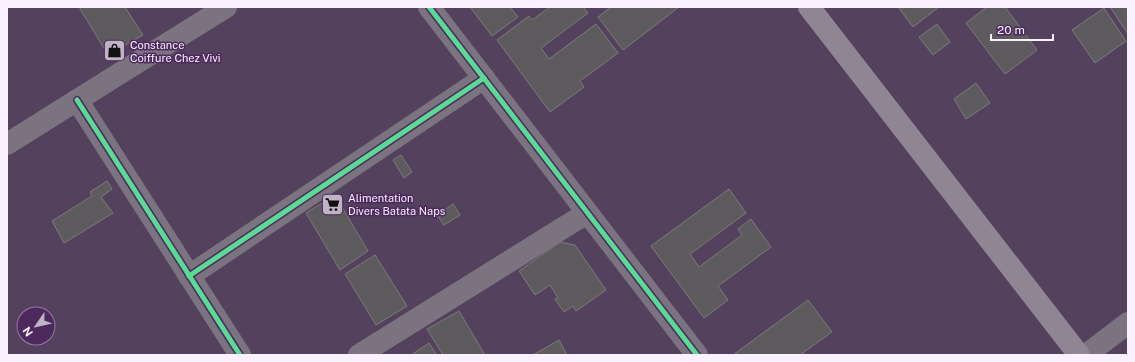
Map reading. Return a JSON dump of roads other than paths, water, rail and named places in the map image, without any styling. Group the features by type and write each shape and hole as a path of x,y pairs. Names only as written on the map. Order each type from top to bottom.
{"main road":[{"path":"809,7 1079,355"}],"street":[{"path":"7,144 226,7"},
{"path":"429,7 694,354"},
{"path":"189,276 484,78"},
{"path":"77,100 240,355"},
{"path":"359,355 587,213"},
{"path":"1086,355 1128,323"}],"place":[{"name":"Constance Coiffure Chez Vivi","path":"114,51"},
{"name":"Alimentation Divers Batata Naps","path":"332,204"}]}
